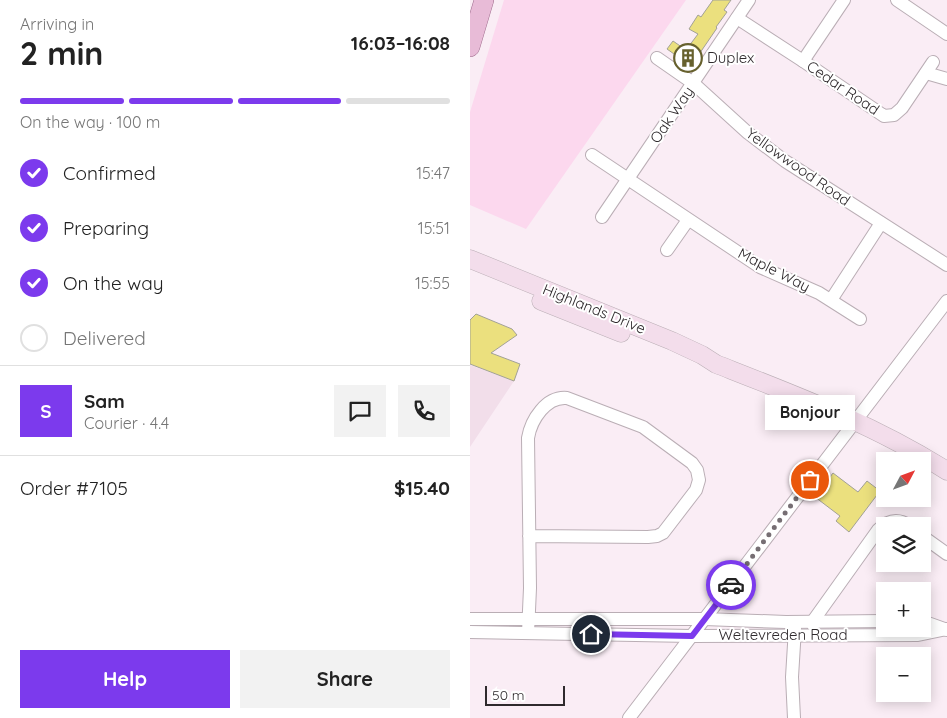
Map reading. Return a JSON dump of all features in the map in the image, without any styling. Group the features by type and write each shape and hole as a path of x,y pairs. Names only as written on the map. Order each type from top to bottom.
{"main road":[{"path":"470,47 484,0"},
{"name":"Highlands Drive","path":"470,259 550,298 697,363 716,364 856,420 919,453 947,471"},
{"name":"Highlands Drive","path":"470,272 550,298"}],"street":[{"name":"Oak Way","path":"602,217 750,0"},
{"path":"803,60 844,0"},
{"path":"897,0 947,34"},
{"name":"Cedar Road","path":"737,18 803,60 884,116 894,115 902,108 930,67 947,79"},
{"name":"Yellowwood Road","path":"657,58 693,83 766,147 947,265"},
{"name":"Maple Way","path":"592,155 760,267 806,287 860,319"},
{"path":"668,250 688,220"},
{"path":"830,300 881,223"},
{"path":"629,718 947,301"},
{"path":"528,633 530,620 529,536 530,432 545,406 556,398 567,398 642,427 692,464 698,472 700,480 696,490 669,526 656,536 648,538 529,536"},
{"path":"812,635 813,621 876,533"},
{"path":"931,542 947,554"},
{"name":"Weltevreden Road","path":"470,619 876,621"},
{"path":"794,718 792,677 796,621"},
{"name":"Weltevreden Road","path":"931,624 947,630"},
{"name":"Weltevreden Road","path":"470,632 692,636 918,635 947,630"}],"shaded area":[{"path":"504,0 686,0 526,229 470,205 470,112"},
{"path":"470,365 514,381 470,447"}],"building":[{"path":"713,0 731,0 724,10 727,12 691,66 667,49 673,41 686,50 698,34 689,29 698,15 701,17"},
{"path":"476,314 512,329 517,335 491,353 520,364 514,381 470,364 470,320"},
{"path":"833,473 858,492 867,481 876,488 876,496 849,532 836,521 840,516 815,497"}],"way so far":[{"path":"731,585 810,480"}],"place":[{"name":"Duplex","path":"688,58"},
{"name":"Bonjour","path":"810,480"}],"route":[{"path":"591,634 692,636 731,585"}]}
